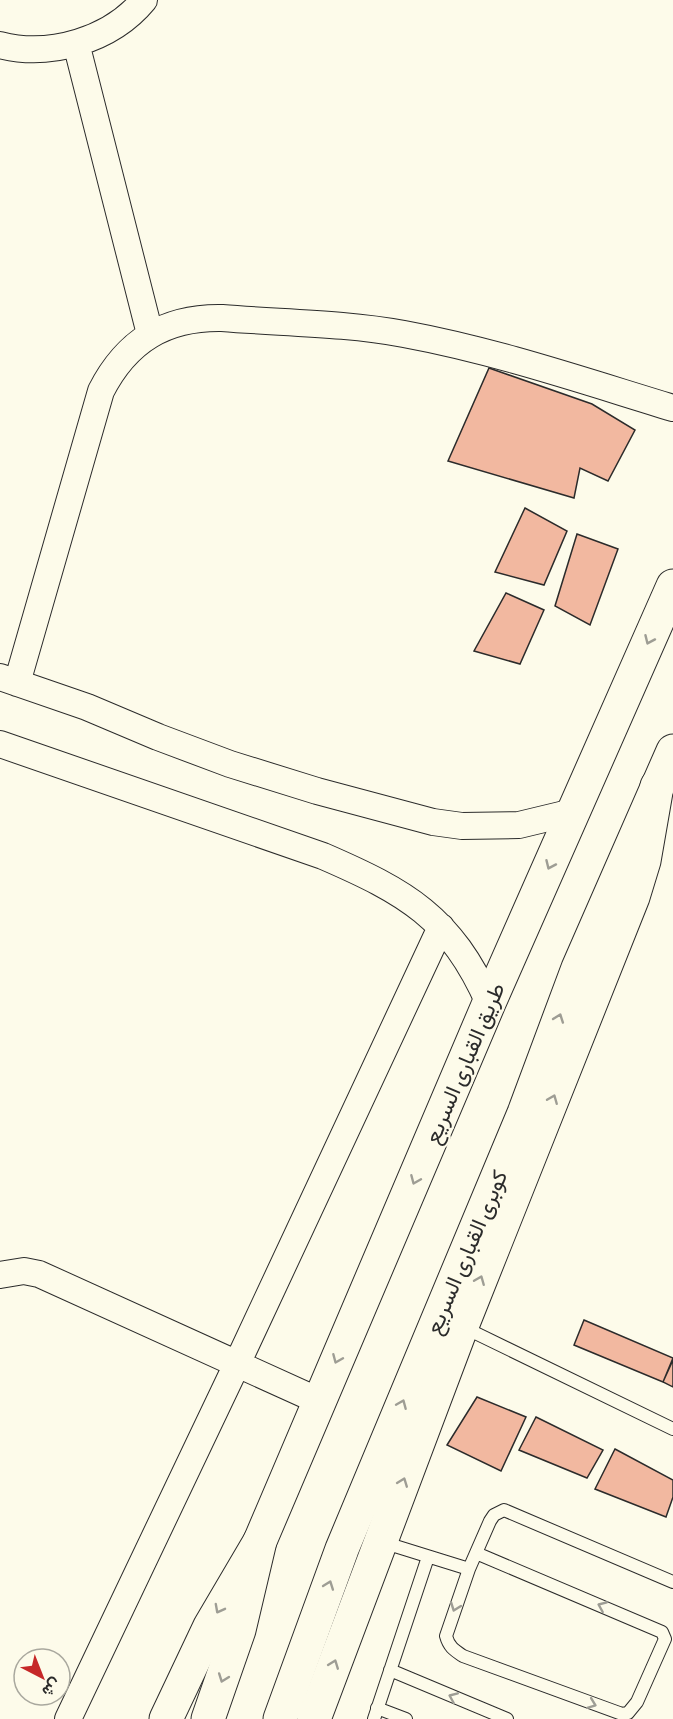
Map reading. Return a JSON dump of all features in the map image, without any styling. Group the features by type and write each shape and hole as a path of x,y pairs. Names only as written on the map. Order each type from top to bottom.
{"highway":[{"name":"طريق القبارى السريع","path":"260,1541 489,1003 673,586"},
{"path":"314,1719 462,1326 633,897 644,861 657,786 673,752"},
{"name":"كوبرى القبارى السريع","path":"280,1719 342,1549 524,1113 578,968 657,786"},
{"path":"166,1719 210,1626 260,1541"},
{"path":"208,1719 239,1630 260,1541"}],"street":[{"path":"0,45 22,49 41,49 76,43 100,34 122,21 144,0"},
{"path":"76,43 150,334"},
{"path":"573,812 519,825 462,826 433,822 317,791 231,764 87,707 9,680 102,391 121,358 150,334 167,326 204,318 351,326 402,333 503,357 673,408"},
{"path":"0,744 323,856 361,872 418,906 441,927 469,960 489,1003"},
{"path":"68,1719 441,927"},
{"path":"0,1275 24,1271 39,1274 319,1401"}],"lane":[{"path":"462,1326 673,1429"},
{"path":"476,1553 662,1632 665,1639 633,1708 628,1713 614,1713 463,1656 448,1644 446,1636 469,1569 476,1553 490,1521 494,1515 504,1510 673,1582"},
{"path":"380,1542 469,1569"},
{"path":"406,1719 376,1714 428,1557"},
{"path":"390,1670 507,1719"}],"building":[{"path":"489,368 592,404 635,430 608,481 580,468 574,498 448,461"},
{"path":"525,508 567,531 544,585 495,572"},
{"path":"577,534 618,549 590,625 555,606"},
{"path":"506,593 544,610 520,664 474,651"},
{"path":"584,1320 673,1358 663,1382 574,1345"},
{"path":"673,1360 673,1387 663,1382"},
{"path":"477,1397 526,1417 501,1471 447,1445"},
{"path":"536,1417 603,1450 587,1478 519,1450"},
{"path":"615,1449 673,1480 673,1497 666,1517 595,1489"}]}
